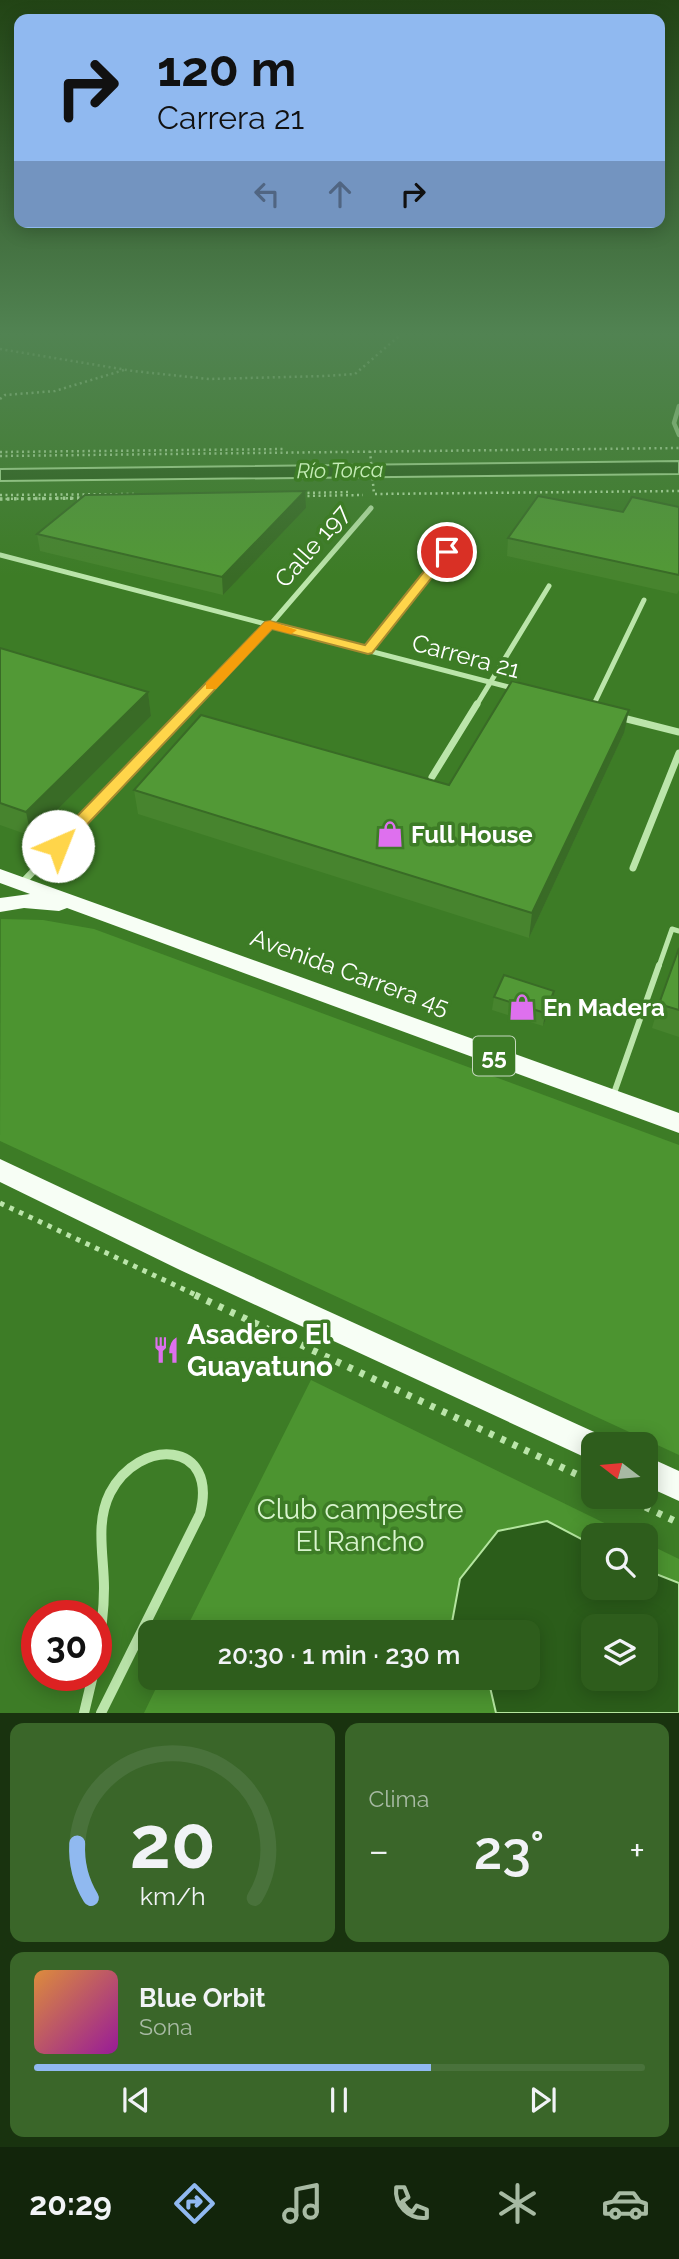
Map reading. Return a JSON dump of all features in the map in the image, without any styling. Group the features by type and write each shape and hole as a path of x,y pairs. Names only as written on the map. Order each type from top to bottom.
{"highway":[{"name":"Avenida Carrera 45","path":"0,876 679,1123"},
{"path":"0,905 24,901 66,904 104,912"},
{"path":"0,1170 189,1261 581,1441"},
{"path":"658,1476 679,1486"}],"street":[{"name":"Calle 197","path":"22,883 270,625 371,508"},
{"path":"368,650 462,532"},
{"name":"Carrera 21","path":"0,555 528,693"},
{"path":"432,777 550,586"},
{"path":"590,709 644,600"},
{"path":"578,706 603,713"},
{"path":"616,716 679,732"},
{"path":"633,868 679,753"},
{"path":"103,1600 101,1523 108,1495 123,1472 143,1457 166,1452 184,1457 199,1472 205,1490 200,1514 112,1691"},
{"path":"84,1713 89,1691"},
{"path":"101,1713 112,1691"}],"lane":[{"path":"611,1099 672,929 679,931"}],"path":[{"path":"0,454 679,447"},
{"path":"0,454 679,447"},
{"path":"370,451 373,493"},
{"path":"291,495 679,489"},
{"path":"0,497 139,496"},
{"path":"0,1203 581,1476"},
{"path":"649,1509 679,1523"}],"green space":[{"path":"1,919 43,920 94,929 679,1145 679,1455 658,1445 658,1432 629,1432 0,1141"},
{"name":"Club campestre El Rancho","path":"311,1380 604,1523 581,1523 581,1600 658,1600 658,1549 679,1559 679,1713 144,1713 155,1690 540,1690 540,1620 191,1620"}],"water":[{"name":"Río Torca","path":"679,461 679,474 0,481 0,469"},
{"path":"547,1521 581,1539 581,1600 658,1600 658,1575 679,1583 679,1713 496,1713 491,1690 540,1690 540,1620 452,1620 460,1579 498,1531"}],"building":[{"path":"305,491 222,577 37,534 85,495"},
{"path":"538,496 623,512 632,497 679,507 679,575 508,538"},
{"path":"0,648 148,692 26,812 0,803"},
{"name":"Full House","path":"512,681 629,710 532,913 134,790 201,715 449,785"},
{"path":"679,948 679,1010 659,1004"},
{"path":"504,975 554,991 545,1013 494,997"}],"waterway":[{"path":"676,416 674,423 679,435"}],"slow traffic":[{"path":"211,686 270,625 291,630"}],"place":[{"name":"Full House","path":"390,834"},
{"name":"En Madera","path":"522,1007"},
{"name":"Asadero El Guayatuno","path":"166,1350"}],"route":[{"path":"58,846 270,625 368,650 447,552"}]}
